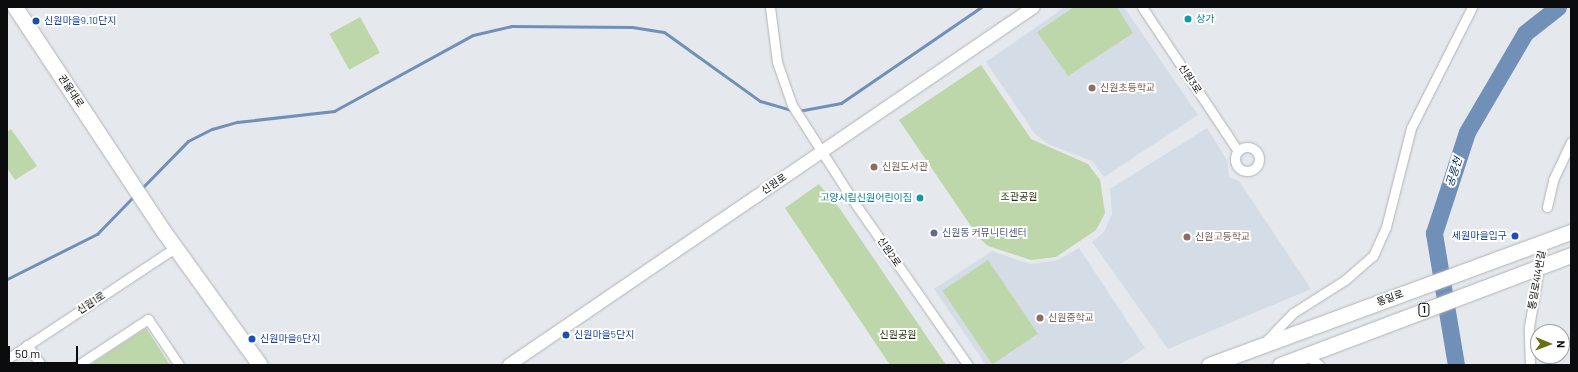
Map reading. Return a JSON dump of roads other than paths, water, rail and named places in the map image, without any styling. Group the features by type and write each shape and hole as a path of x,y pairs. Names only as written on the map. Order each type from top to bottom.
{"main road":[{"name":"권율대로","path":"15,7 176,247"},
{"name":"통일로","path":"1209,365 1571,232"},
{"path":"176,247 260,365"},
{"name":"1","path":"1280,365 1571,255"}],"street":[{"name":"신원2로","path":"770,7 783,86 822,154 968,365"},
{"name":"신원로","path":"513,364 822,154 1034,7"},
{"name":"신원3로","path":"1142,7 1238,151"},
{"path":"1263,344 1293,313 1345,280 1373,256 1386,227 1411,128 1472,7"},
{"path":"1546,207 1553,180 1571,142"},
{"name":"통일로414번길","path":"1530,365 1529,327 1537,268 1543,242"},
{"name":"신원1로","path":"7,359 176,247"},
{"path":"78,365 148,319 179,365"},
{"path":"27,345 40,365"},
{"path":"1306,355 1319,365"}],"waterway":[{"path":"798,111 841,103 981,7"},
{"name":"공릉천","path":"1456,365 1434,233 1467,132 1525,33 1558,7"},
{"path":"141,189 188,141 212,129 237,122 334,111 473,35 511,26 632,27 664,32 760,101 792,110"},
{"path":"7,279 97,234 134,196"}],"place":[{"name":"상가","path":"1188,19"},
{"name":"신원마을9.10단지","path":"36,21"},
{"name":"신원초등학교","path":"1092,88"},
{"name":"신원도서관","path":"874,167"},
{"name":"고양시립신원어린이집","path":"920,198"},
{"name":"신원동 커뮤니티센터","path":"934,233"},
{"name":"세원마을입구","path":"1515,236"},
{"name":"신원고등학교","path":"1187,237"},
{"name":"신원중학교","path":"1040,318"},
{"name":"신원마을5단지","path":"566,335"},
{"name":"신원마을6단지","path":"252,339"}],"park label":[{"name":"조관공원","path":"1019,197"},
{"name":"신원공원","path":"898,335"}]}
